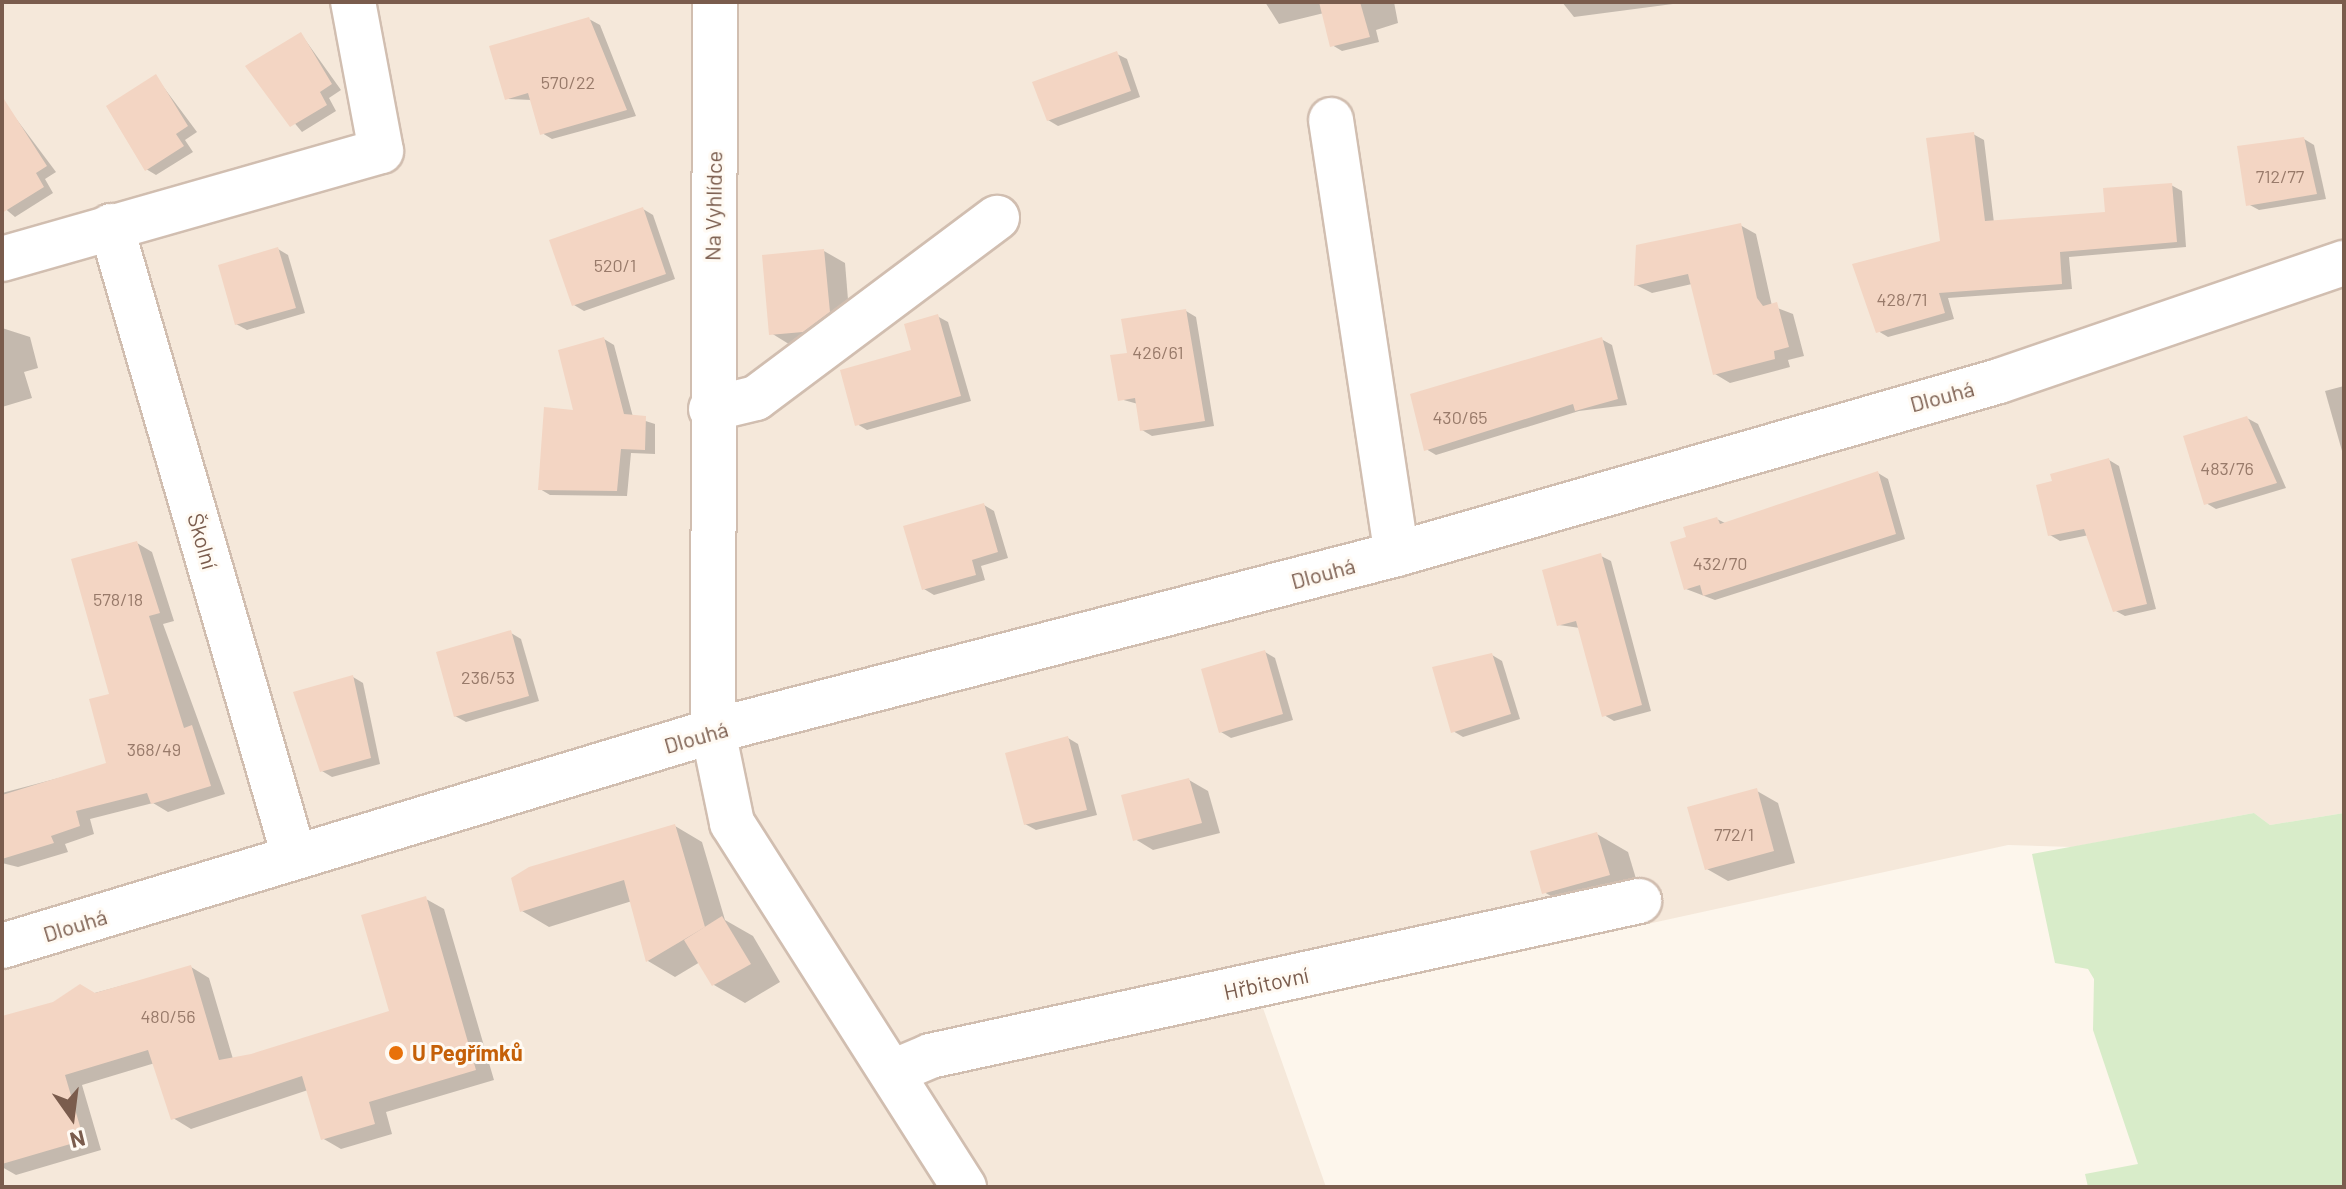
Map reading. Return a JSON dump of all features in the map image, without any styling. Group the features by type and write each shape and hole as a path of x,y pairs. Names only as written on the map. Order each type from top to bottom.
{"street":[{"path":"2,259 381,151 353,2"},
{"name":"Na Vyhlídce","path":"713,731 711,409 715,2"},
{"path":"1331,120 1397,554"},
{"path":"711,409 756,398 997,218"},
{"name":"Školní","path":"111,226 294,856"},
{"name":"Dlouhá","path":"2,946 713,731 1397,554 1999,381 2344,263"},
{"path":"713,731 732,823 895,1071 964,1187"},
{"name":"Hřbitovní","path":"895,1071 930,1056 1639,901"}],"shaded area":[{"path":"2,2 2344,2 2344,813 2270,825 2254,813 2072,847 2008,845 1263,1008 1326,1187 2,1187"}],"green space":[{"path":"2254,813 2270,825 2344,813 2344,1187 2088,1187 2085,1174 2138,1164 2093,1030 2094,979 2088,969 2055,963 2032,854"}],"building":[{"path":"1319,2 1360,2 1370,37 1330,47"},
{"path":"589,17 627,110 540,135 528,93 505,100 489,46"},
{"path":"301,32 332,84 320,92 327,105 290,127 245,66"},
{"path":"1117,51 1131,91 1047,121 1032,82"},
{"path":"156,74 188,126 176,134 184,146 145,171 106,106"},
{"path":"2,96 47,166 36,173 44,187 2,213"},
{"path":"1974,132 1985,221 2105,212 2103,188 2172,183 2177,242 2060,252 2062,284 1939,293 1945,313 1876,333 1852,264 1940,241 1926,138"},
{"path":"2304,137 2317,194 2246,206 2237,146"},
{"path":"643,207 666,274 572,306 549,240"},
{"path":"1741,223 1757,298 1763,306 1777,302 1789,347 1774,351 1775,359 1713,375 1688,274 1634,286 1636,245"},
{"path":"278,247 296,308 235,325 218,265"},
{"path":"824,249 830,312 803,332 769,335 762,255"},
{"path":"1186,309 1205,421 1140,431 1135,398 1118,401 1110,355 1127,353 1121,319"},
{"path":"938,314 961,396 855,426 840,370 911,350 904,324"},
{"path":"604,337 624,414 646,416 645,450 621,449 617,491 538,490 544,407 573,410 558,350"},
{"path":"1602,337 1618,399 1575,411 1573,404 1424,451 1410,394"},
{"path":"2247,416 2277,483 2204,505 2183,436"},
{"path":"2109,458 2147,604 2113,612 2084,529 2048,536 2036,485 2052,481 2050,474"},
{"path":"1878,471 1896,534 1703,596 1700,585 1684,590 1670,542 1686,537 1683,527 1717,517 1720,524"},
{"path":"984,503 998,552 972,560 976,575 922,590 903,526"},
{"path":"137,541 160,613 149,616 184,728 192,725 211,786 151,804 147,793 76,811 80,826 51,836 54,843 2,859 2,795 106,763 89,699 109,694 71,559"},
{"path":"1601,553 1642,705 1602,717 1576,621 1557,626 1542,570"},
{"path":"511,630 529,696 454,717 436,652"},
{"path":"1265,650 1283,714 1219,733 1201,669"},
{"path":"1492,653 1511,714 1451,733 1432,667"},
{"path":"353,675 371,758 320,772 293,692"},
{"path":"1068,736 1087,810 1024,825 1005,753"},
{"path":"1189,778 1202,823 1133,841 1121,795"},
{"path":"1757,788 1774,851 1705,870 1687,807"},
{"path":"675,824 705,927 646,962 624,880 520,912 511,878 529,867"},
{"path":"1597,832 1610,875 1542,894 1530,851"},
{"path":"426,896 476,1070 369,1102 375,1124 321,1140 302,1076 171,1120 148,1050 65,1075 84,1140 2,1164 2,1016 53,1002 80,984 95,993 191,965 219,1060 251,1054 389,1011 361,915"},
{"path":"722,916 751,964 712,986 684,940"}],"place":[{"name":"U Pegřímků","path":"396,1053"}]}
